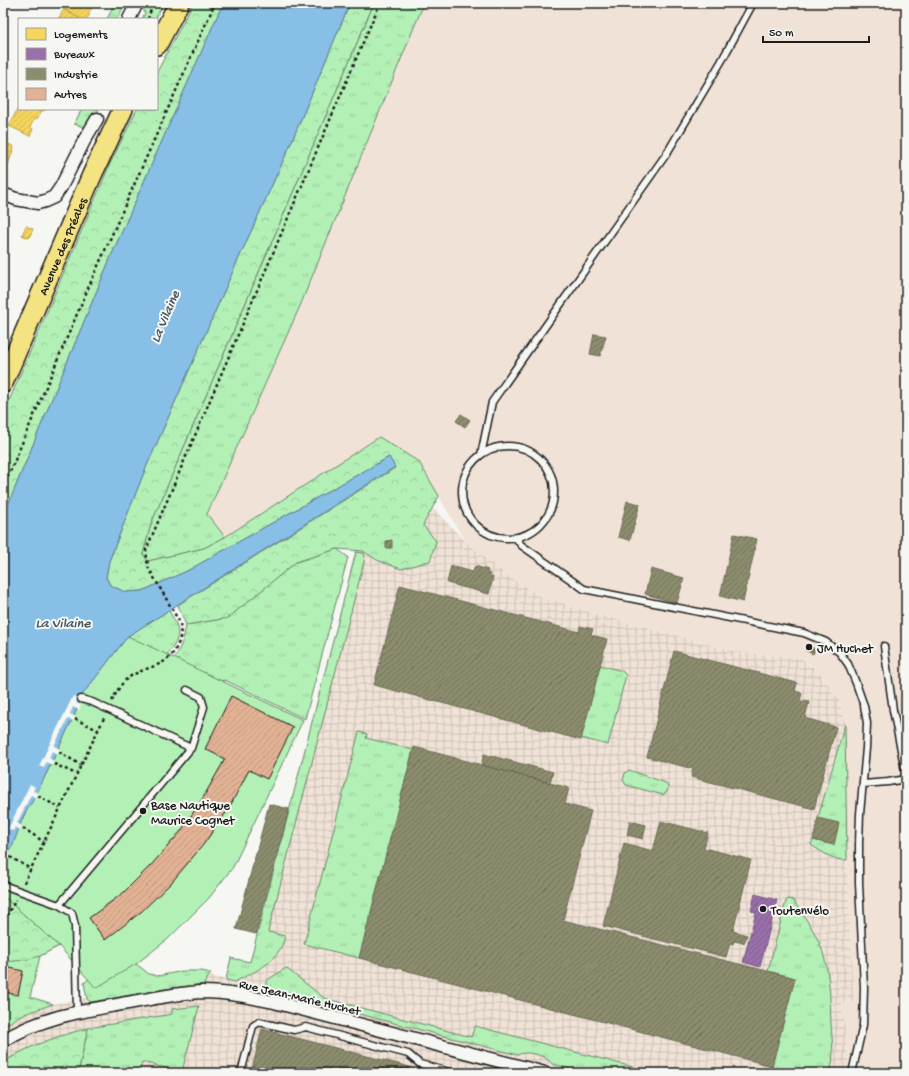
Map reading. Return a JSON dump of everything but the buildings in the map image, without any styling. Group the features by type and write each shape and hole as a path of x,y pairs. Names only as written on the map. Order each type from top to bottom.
{"main road":[{"path":"158,43 179,3"},
{"name":"Avenue des Préales","path":"3,383 89,182 123,110"}],"street":[{"path":"130,18 137,3"},
{"path":"3,194 16,199 38,203 45,202 54,197 61,187 85,139 97,119"},
{"name":"Rue Jean-Marie Huchet","path":"3,1041 13,1034 39,1023 77,1012 189,993 217,993 274,1002 545,1073"}],"lane":[{"path":"481,455 492,402 667,153 721,62 753,3"},
{"path":"506,446 517,447 532,452 544,463 552,477 554,492 551,508 542,524 529,534 516,538 500,538 485,533 471,520 464,506 462,493 464,477 470,466 481,455 490,450 506,446"},
{"path":"516,538 521,545 584,589 804,633 826,642 840,653 848,664 864,706 867,723 860,814 859,883 864,988 863,1025 852,1073"},
{"path":"884,646 893,710 906,774"},
{"path":"59,905 191,748 204,707 201,697 187,690"},
{"path":"81,699 108,709 191,748"},
{"path":"863,784 906,779"},
{"path":"3,885 21,890 59,905 72,913 74,926 77,1012"},
{"path":"241,1073 253,1026 259,1022 294,1030 306,1027 408,1054 420,1064 454,1073"}],"path":[{"path":"148,18 153,3"},
{"path":"3,488 80,308 215,3"},
{"path":"3,921 21,890 116,693 127,679 141,671 163,663 173,654 181,631 178,617 148,568 146,550 380,3"},
{"path":"75,719 98,730"},
{"path":"59,752 81,764"},
{"path":"54,764 76,774"},
{"path":"38,796 60,808"},
{"path":"23,828 44,842"},
{"path":"10,857 31,869"}],"shaded area":[{"path":"424,3 906,3 906,1073 847,1073 849,1065 842,1003 854,1002 846,849 842,712 839,700 829,685 819,672 810,664 801,658 738,652 589,612 539,596 505,574 465,541 419,462 379,437 225,537 207,514 300,306"},
{"path":"427,502 465,541 505,574 539,596 589,612 738,652 801,658 819,672 829,685 839,700 845,724 846,849 854,1002 842,1003 849,1065 847,1073 3,1073 3,1027 19,1016 53,1004 196,977 210,976 225,979 231,958 250,962 364,519"}],"green space":[{"path":"115,3 126,3 118,18 108,18"},
{"path":"143,3 164,3 156,18 142,18 145,13 142,7"},
{"path":"193,3 223,3 112,254 3,517 3,415 110,164 137,110 158,110 158,70"},
{"path":"350,3 374,3 151,524 143,554 148,561 204,548 225,537 379,437 419,462 439,496 423,525 436,541 430,561 401,569 377,560 363,551 337,549 296,562 228,618 186,625 178,605 395,468 389,457 187,571 142,591 125,592 110,585 106,577 109,561 145,470 288,150"},
{"path":"374,3 424,3 300,306 207,514 225,537 204,548 148,561 143,554 151,524"},
{"path":"81,110 98,110 89,127 74,124"},
{"path":"337,549 348,557 305,719 225,680 207,684 172,662 181,644 186,625 228,618 296,562"},
{"path":"356,552 364,553 365,558 268,932 285,936 277,953 266,965 235,982 226,980 231,958 250,962"},
{"path":"169,610 176,625 178,636 172,649 161,659 128,636"},
{"name":"Base Nautique Maurice Cognet","path":"128,636 303,720 233,867 209,898 168,939 136,964 96,988 59,946 3,896 3,860 13,845 17,831 75,714 82,695"},
{"path":"600,665 622,671 626,675 608,745 581,738"},
{"path":"845,724 847,860 842,860 833,858 811,845 813,840 834,845 818,818"},
{"path":"359,732 367,734 366,738 413,750 359,958 304,944"},
{"path":"629,770 666,783 668,787 667,792 663,795 626,785 623,780 625,773"},
{"path":"3,896 59,946 40,956 30,997 53,1004 19,1016 3,1027"},
{"path":"3,896 59,946 40,956 26,960 3,962"},
{"path":"788,899 793,900 810,926 823,952 830,993 833,1049 832,1067 830,1073 770,1073 795,978 768,971 786,901"},
{"path":"135,963 149,974 157,976 184,971 201,971 211,973 204,984 164,989 91,1002 87,999 84,983 91,977"},
{"path":"286,968 324,998 471,1037 475,1026 656,1073 586,1073 552,1064 545,1058 536,1054 526,1053 518,1055 266,990 266,981"},
{"path":"199,1006 182,1072 142,1062 139,1073 123,1071 122,1073 78,1073 88,1028 172,1014 172,1009"},
{"path":"88,1028 78,1073 21,1073 6,1069 7,1060 26,1049 56,1037"}],"water":[{"name":"La Vilaine","path":"223,3 350,3 288,150 145,470 109,561 106,578 110,585 125,592 142,591 187,571 389,457 395,467 128,636 82,695 75,714 35,797 23,817 13,845 3,860 3,517 112,254"}],"pier":[{"path":"73,696 78,698 76,703 81,705 79,710 73,707 70,714 76,717 73,721 68,719 54,746 60,749 57,754 52,751 49,758 54,761 52,765 46,762 44,768 39,766"},
{"path":"30,784 35,787 33,791 39,793 36,798 31,795 17,823 22,826 20,830 15,827 13,831 8,829"}],"place":[{"name":"JM Huchet","path":"809,647"},
{"name":"Base Nautique Maurice Cognet","path":"143,811"},
{"name":"Toutenvélo","path":"763,909"}]}
